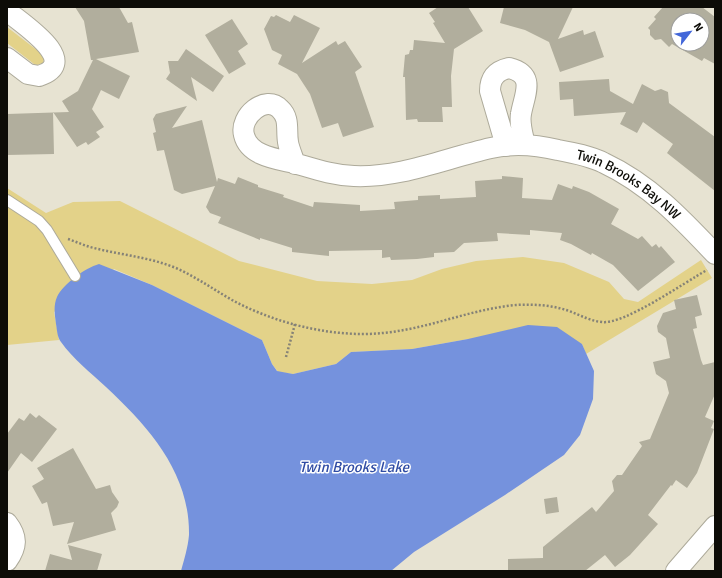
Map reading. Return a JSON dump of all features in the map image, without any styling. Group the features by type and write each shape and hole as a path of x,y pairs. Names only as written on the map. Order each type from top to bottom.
{"street":[{"path":"7,11 48,45 54,55 54,61 50,71 39,76 28,74 7,58"},
{"name":"Twin Brooks Bay NW","path":"295,164 312,170 338,175 376,175 409,170 493,147 516,146 552,148 578,154 603,162 628,176 668,207 711,262"},
{"path":"7,523 14,533 16,542 13,552 7,560"},
{"path":"676,571 715,526"}],"lane":[{"path":"7,200 39,221 47,230 75,276"}],"path":[{"path":"47,230 93,248 132,255 175,268 191,275 234,301 264,314 295,324 342,334 394,333 424,327 495,307 526,304 556,307 596,321 611,322 636,312 711,262"},
{"path":"286,357 295,324"}],"shaded area":[{"path":"7,27 42,54 44,59 43,63 37,65 34,64 7,43"},
{"path":"7,188 46,213 73,202 120,201 239,261 317,281 372,284 412,280 442,269 476,261 523,257 564,263 609,282 624,299 638,302 701,260 712,278 586,354 582,344 468,339 412,349 351,352 336,364 293,374 278,372 272,364 262,340 152,285 114,269 54,312 59,340 7,345"}],"water":[{"name":"Twin Brooks Lake","path":"99,264 152,285 262,340 272,364 277,371 293,374 336,364 351,352 412,349 468,339 528,325 557,327 582,344 594,371 593,399 580,435 564,455 505,495 414,552 391,571 181,571 189,535 187,512 175,471 164,453 137,418 71,354 61,342 58,335 55,311 57,297 64,287 75,277 87,269"}],"building":[{"path":"75,7 119,7 128,23 132,22 139,52 96,59 130,76 119,99 101,90 92,109 104,127 96,132 100,137 88,145 86,142 77,147 53,113 69,112 62,101 78,91 93,60 91,60 84,21"},
{"path":"438,7 468,7 483,31 454,49 451,76 452,107 442,107 443,122 418,122 417,119 406,120 405,77 403,77 405,55 409,54 410,50 413,50 414,40 445,43 429,13"},
{"path":"504,7 573,7 558,39 583,30 584,35 595,31 604,57 560,72 549,42 525,30 500,23"},
{"path":"663,7 702,7 708,12 670,12 669,47 661,39 655,40 650,35 650,30 648,28 656,19 654,17"},
{"path":"710,13 715,17 715,64 704,58 702,61 686,52 710,52"},
{"path":"276,15 290,22 294,15 320,28 302,63 336,41 338,45 345,41 362,67 355,72 374,127 343,137 338,123 322,128 310,94 297,74 278,64 282,55 272,50 264,29 271,16 274,17"},
{"path":"232,19 248,44 238,51 246,64 229,74 205,35"},
{"path":"186,49 224,76 213,92 191,77 197,101 166,79 170,73 168,61 178,61"},
{"path":"609,79 610,91 633,104 642,84 655,91 661,89 668,92 669,103 715,137 715,191 667,153 673,144 643,122 637,133 620,124 626,112 574,116 573,99 560,100 559,82"},
{"path":"187,106 172,128 202,120 217,182 218,178 235,184 238,177 258,185 258,187 284,195 283,197 313,207 314,202 360,205 360,211 395,209 394,202 418,200 418,196 440,195 440,199 476,197 475,181 502,179 502,176 523,178 522,198 552,200 558,184 572,189 573,186 589,192 619,209 611,224 638,239 642,236 652,247 656,244 659,248 661,246 675,262 638,291 613,265 592,253 591,255 560,240 562,233 530,230 530,235 497,233 498,241 464,243 454,252 434,253 434,257 417,259 391,260 390,257 382,258 382,250 329,251 329,256 292,252 292,248 260,238 260,240 218,223 221,217 210,213 206,207 215,186 182,194 174,190 164,150 157,151 153,133 156,132 153,119 156,114"},
{"path":"53,113 54,154 7,155 7,114"},
{"path":"697,295 702,315 695,317 697,328 693,329 701,360 703,365 715,362 715,394 705,417 714,421 711,428 714,429 697,473 687,488 676,480 672,486 671,485 648,515 658,524 630,555 615,567 605,555 585,571 508,571 508,559 543,558 543,547 592,507 596,512 614,491 612,481 617,475 622,475 642,446 639,442 650,439 669,393 666,381 656,374 653,362 670,358 666,338 658,332 657,326 663,313 676,309 674,300"},
{"path":"30,413 36,418 39,415 57,429 32,462 21,453 7,473 7,434 19,418 24,421"},
{"path":"73,448 96,489 110,485 112,492 119,502 117,507 111,513 116,530 67,544 74,522 53,526 47,502 42,504 32,486 44,479 37,468"},
{"path":"557,497 559,512 546,514 544,499"},
{"path":"68,545 102,554 97,571 45,571 50,554 72,560"}]}
